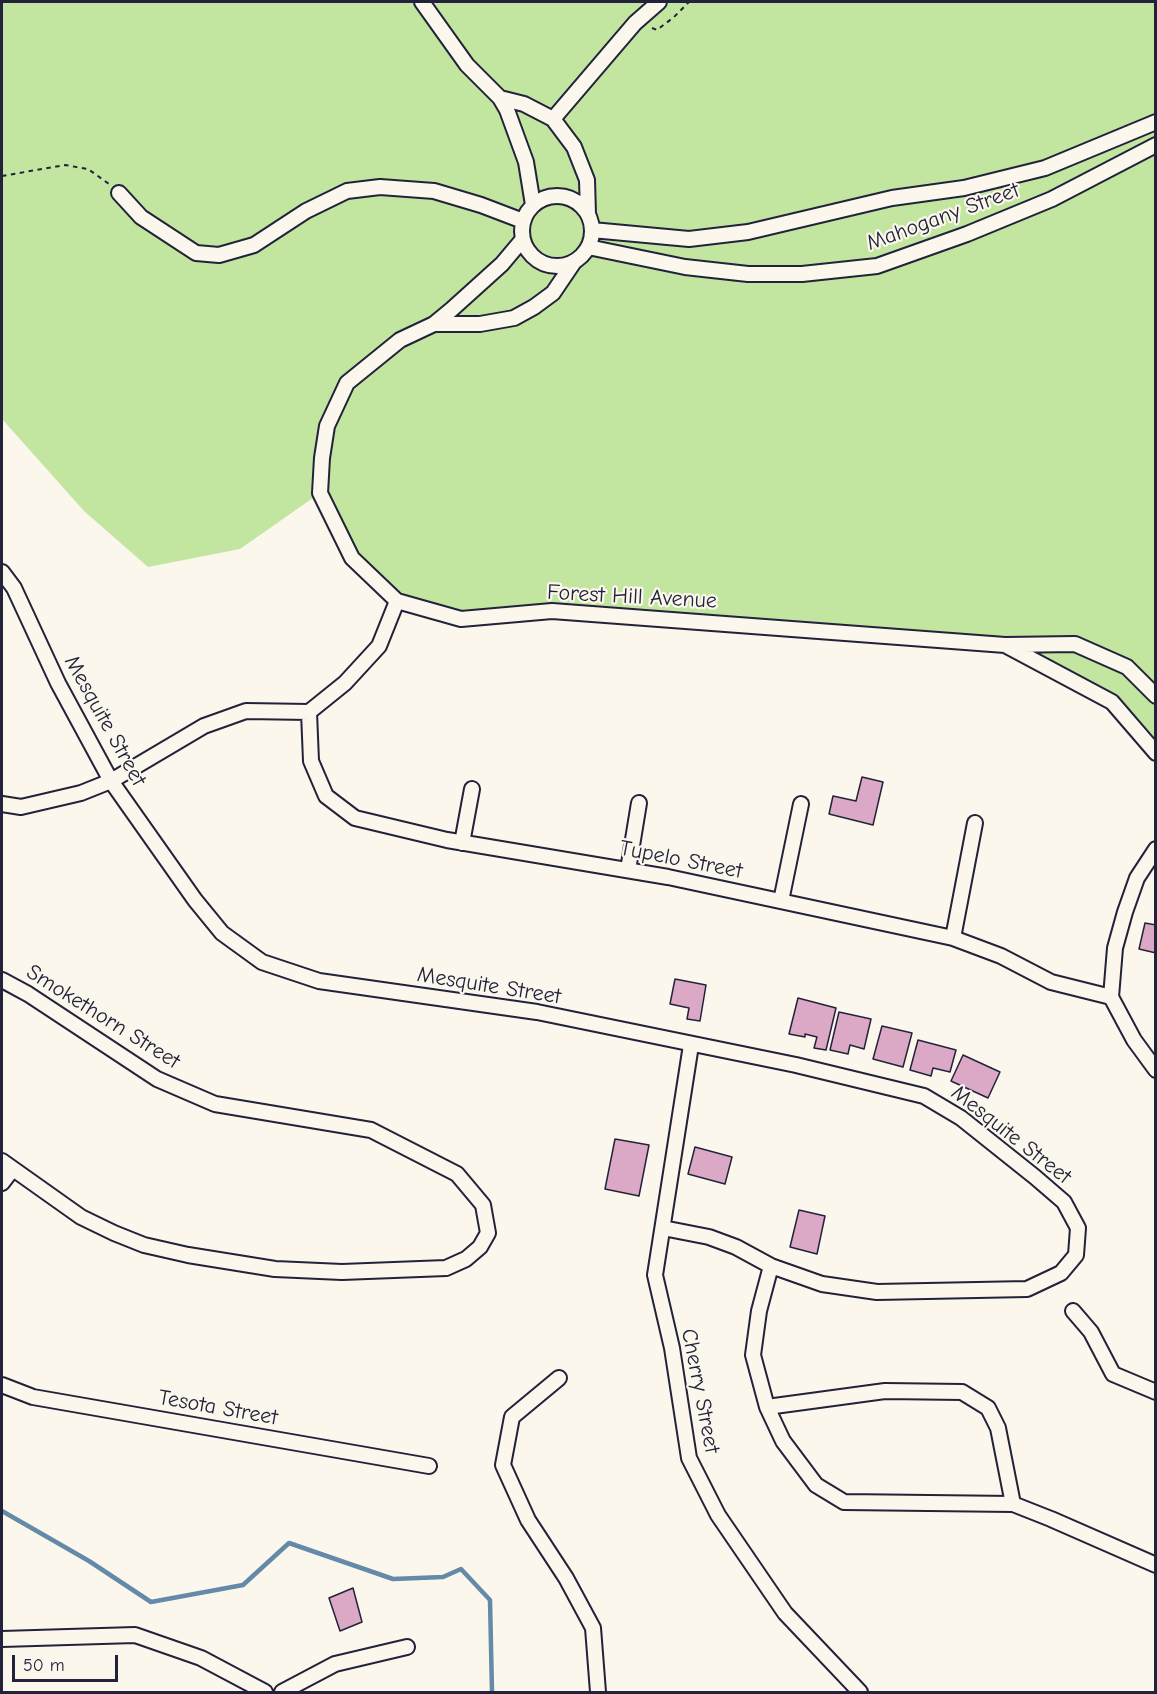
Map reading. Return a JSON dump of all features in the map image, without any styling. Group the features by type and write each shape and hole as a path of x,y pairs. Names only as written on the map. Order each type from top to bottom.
{"street":[{"path":"422,2 467,65 500,98 507,110 526,162 532,205"},
{"path":"554,119 635,23 659,2"},
{"path":"500,98 524,104 554,119 574,147 587,180 588,214 592,230 588,247 581,257 574,262 556,266 547,265 531,255 522,239 523,220 532,205 549,196 567,197 583,207 588,214"},
{"name":"Mahogany Street","path":"592,230 689,239 748,232 892,198 964,188 1046,168 1155,122"},
{"name":"Mahogany Street","path":"588,247 685,267 748,274 802,274 877,266 967,234 1052,199 1155,145"},
{"path":"119,193 141,217 196,253 219,255 254,245 306,210 347,191 380,187 434,191 523,220"},
{"name":"Forest Hill Avenue","path":"522,239 502,264 434,324 400,340 347,383 327,426 320,493 352,558 397,602 461,619 552,610 1005,645 1075,644 1127,667 1155,696"},
{"name":"Forest Hill Avenue","path":"434,324 480,324 514,318 534,308 553,293 574,262"},
{"name":"Mesquite Street","path":"2,572 14,588 58,683 111,781 195,900 222,933 262,962 319,981 537,1012 796,1065 924,1096 961,1118 1064,1202 1078,1228 1076,1255 1061,1273 1027,1288 877,1292 822,1284 771,1266"},
{"path":"2,804 21,807 81,793 111,781 204,726 246,711 309,712 345,683 379,646 397,602"},
{"name":"Forest Hill Avenue","path":"1005,645 1112,702 1155,753"},
{"name":"Tupelo Street","path":"309,712 311,760 326,796 355,818 462,843 628,870 953,938 1001,956 1051,981 1111,997"},
{"path":"462,843 472,789"},
{"path":"628,870 639,803"},
{"path":"781,902 801,804"},
{"path":"953,938 975,823"},
{"path":"1155,849 1137,878 1125,912 1115,948 1111,997 1134,1040 1155,1070"},
{"name":"Smokethorn Street","path":"2,981 28,994 157,1079 215,1104 370,1130 457,1174 483,1205 489,1233 480,1247 466,1258 446,1268 342,1272 275,1269 188,1255 144,1245 81,1217 7,1166"},
{"name":"Cherry Street","path":"691,1045 655,1275 672,1348 689,1458 718,1515 785,1613 860,1692"},
{"path":"2,1183 7,1166"},
{"path":"663,1228 710,1237 736,1247 771,1266 759,1311 753,1355 767,1407 783,1441 816,1485 844,1502 1013,1504 1155,1565"},
{"path":"1073,1311 1091,1332 1113,1374 1155,1392"},
{"path":"559,1378 512,1417 503,1465 528,1520 566,1578 592,1628 598,1692"},
{"name":"Tesota Street","path":"2,1384 33,1397 429,1466"},
{"path":"767,1407 885,1391 962,1392 988,1408 998,1428 1013,1504"},
{"path":"2,1639 135,1635 201,1658 265,1692"},
{"path":"282,1692 335,1664 407,1647"}],"path":[{"path":"635,23 657,30 689,2"},
{"path":"2,176 65,165 88,169 119,193"}],"green space":[{"path":"2,2 1155,2 1155,753 1112,702 1005,645 552,611 461,619 397,601 352,558 320,493 240,549 148,567 84,511 2,419"}],"building":[{"path":"862,777 883,782 873,825 829,814 833,796 856,801"},
{"path":"1145,923 1156,925 1156,953 1139,949"},
{"path":"675,979 706,985 700,1021 687,1019 689,1008 670,1004"},
{"path":"798,998 836,1008 826,1050 814,1048 817,1037 789,1034"},
{"path":"839,1012 871,1019 864,1049 850,1045 848,1054 830,1050"},
{"path":"882,1026 912,1033 903,1067 873,1059"},
{"path":"918,1040 956,1050 950,1072 933,1068 931,1076 910,1070"},
{"path":"963,1055 1000,1072 988,1098 951,1081"},
{"path":"615,1139 649,1145 639,1196 605,1189"},
{"path":"695,1147 732,1157 725,1184 688,1174"},
{"path":"799,1210 825,1216 817,1254 790,1247"},
{"path":"353,1588 362,1622 340,1631 329,1598"}],"waterway":[{"path":"2,1511 89,1561 151,1602 243,1585 289,1543 393,1579 443,1577 461,1569 490,1600 492,1692"}]}
